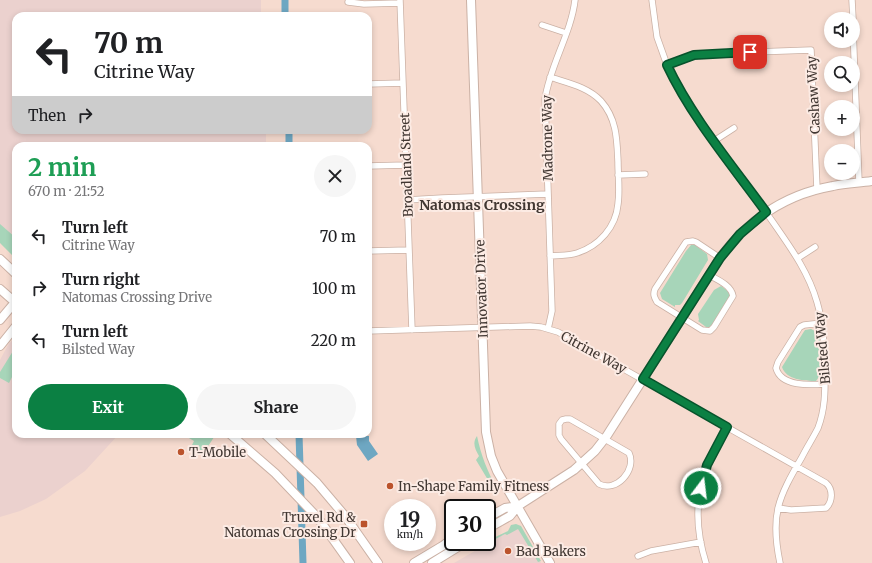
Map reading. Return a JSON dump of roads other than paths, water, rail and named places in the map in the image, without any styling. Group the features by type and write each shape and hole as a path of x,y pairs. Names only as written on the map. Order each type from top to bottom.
{"street":[{"name":"Innovator Drive","path":"471,0 487,440 497,471 550,563"},
{"name":"Madrone Way","path":"548,328 552,311 545,99 550,77 572,15 575,0"},
{"name":"Bilsted Way","path":"652,0 657,37 667,65 684,98 798,258 812,286 818,303 822,323 825,384 824,405 813,438 784,489 778,508 775,522 775,534 780,563"},
{"path":"852,0 853,12"},
{"path":"348,2 364,4 400,2"},
{"name":"Broadland Street","path":"400,2 412,330"},
{"path":"542,25 566,33"},
{"path":"854,48 857,183"},
{"name":"Cashaw Way","path":"667,65 682,58 704,54 811,50 817,189"},
{"path":"550,77 587,90 596,96 607,108 612,117 617,135 618,175 618,206 616,216 607,232 600,240 584,250 568,255 550,256"},
{"path":"372,84 403,82"},
{"path":"714,142 734,128"},
{"path":"372,166 406,165"},
{"path":"618,175 645,174"},
{"path":"496,525 510,516 518,506 562,479 582,464 604,439 720,258 740,234 766,212 793,197 817,189 872,181"},
{"path":"857,183 860,185 872,185"},
{"path":"407,200 548,194"},
{"path":"709,275 730,288 732,292 732,299 712,329 706,331 702,330 657,302 655,298 654,293 659,283 686,242 696,242 720,258"},
{"path":"798,258 815,247"},
{"path":"372,251 409,250"},
{"path":"0,259 12,270"},
{"path":"0,289 12,299"},
{"path":"0,320 12,306"},
{"path":"822,323 804,325 800,327 778,362 776,368 780,375 798,384 825,384"},
{"name":"Citrine Way","path":"372,331 530,326 548,328 569,337 829,486 831,500 830,503 824,508 791,510 778,508"},
{"path":"0,346 12,331"},
{"path":"566,418 627,451 631,457 630,469 623,479 614,485 603,486 599,484 582,464 561,439 558,427 560,422 566,418"},
{"path":"706,563 701,542 698,509 703,479 713,451 727,427"},
{"path":"235,438 275,473 318,518 350,563"},
{"path":"242,438 249,444 254,454"},
{"path":"269,438 317,483 350,522 378,563"},
{"path":"496,513 505,508 518,506"},
{"path":"638,556 701,542"},
{"path":"414,563 444,546"},
{"path":"432,563 451,551"}],"water":[{"path":"356,438 369,438 369,441 378,454 368,461 357,445"}],"waterway":[{"path":"285,0 285,12"},
{"path":"289,134 289,142"},
{"path":"299,438 303,563"}],"place":[{"name":"T-Mobile","path":"181,452"},
{"name":"In-Shape Family Fitness","path":"390,486"},
{"name":"Truxel Rd & Natomas Crossing Dr","path":"364,524"},
{"name":"Bad Bakers","path":"508,551"}],"district":[{"name":"Natomas Crossing","path":"482,205"}]}
